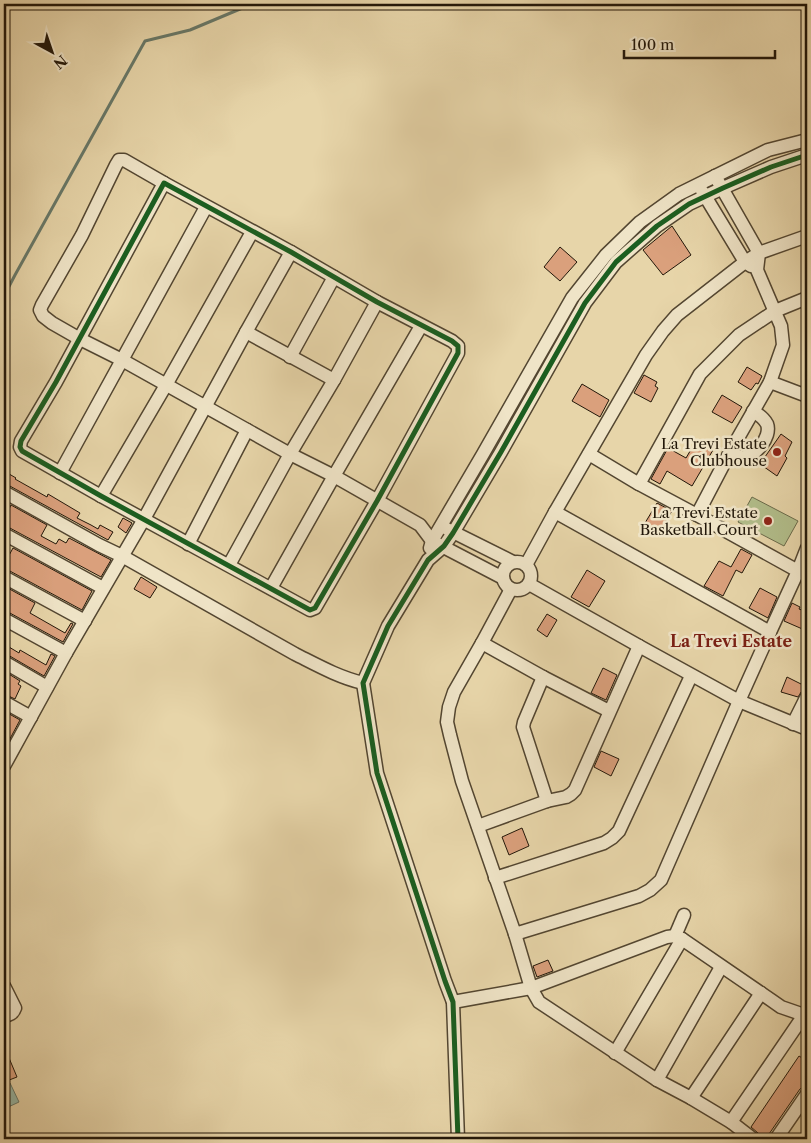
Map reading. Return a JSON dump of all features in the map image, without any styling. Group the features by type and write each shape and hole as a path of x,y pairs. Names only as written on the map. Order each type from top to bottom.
{"street":[{"path":"428,560 432,540 572,298 606,255 640,222 679,194 768,150 807,140"},
{"path":"458,1139 453,1002 377,773 363,683 388,626 428,560 444,546 453,533 585,303 616,262 658,226 689,204 771,167 807,155"},
{"path":"164,184 80,339 20,443 22,451 310,610 315,608 376,501 458,353 458,346 452,342 164,184 124,160 119,160 116,165 82,235 42,306 40,310 43,316 80,339 122,360 290,454 334,476 376,501 420,525 432,540 503,578"},
{"path":"697,515 770,382 783,345 781,326 757,270 759,253 715,176"},
{"path":"697,184 745,262 757,270"},
{"path":"60,472 206,207"},
{"path":"101,496 252,232"},
{"path":"526,565 646,355 677,315 759,253 807,236"},
{"path":"4,766 8,748 31,717 144,519 291,252"},
{"path":"290,357 334,277"},
{"path":"572,298 585,303"},
{"path":"639,484 700,374 739,335 775,311 807,298"},
{"path":"229,565 377,302"},
{"path":"271,588 421,326"},
{"path":"246,332 334,380"},
{"path":"770,382 807,396"},
{"path":"730,452 741,457 751,456 766,438 768,429 766,424 760,415 753,411"},
{"path":"188,544 248,430"},
{"path":"589,454 639,484 803,573"},
{"path":"4,492 320,667 347,680 363,683"},
{"path":"555,512 770,632"},
{"path":"420,525 441,526 513,562 520,562 526,565 530,570 529,584 517,590 505,585 503,578 503,572 513,562"},
{"path":"4,534 104,588"},
{"path":"514,934 639,896 650,890 661,880 738,701 770,632 803,573 807,548"},
{"path":"4,577 85,621"},
{"path":"529,584 738,701 807,729"},
{"path":"511,589 454,692 447,722 462,781 531,988 539,1002 657,1080 691,1098 753,1139"},
{"path":"4,619 66,653"},
{"path":"482,643 609,711"},
{"path":"478,826 547,801 566,797 575,790 639,646"},
{"path":"4,662 47,687"},
{"path":"495,878 604,843 619,831 691,676"},
{"path":"543,677 523,727 547,801"},
{"path":"793,724 807,696"},
{"path":"4,702 31,717"},
{"path":"615,1053 679,938 684,915"},
{"path":"453,1002 531,988 667,938 679,938 761,994 781,1006 806,1015 730,1122"},
{"path":"657,1080 721,967"},
{"path":"4,986 15,1008 14,1012 4,1016"},
{"path":"691,1098 761,994"},
{"path":"776,1139 807,1094"}],"green space":[{"name":"La Trevi Estate Basketball Court","path":"752,497 798,521 784,546 738,522"}],"shaded area":[{"path":"10,1083 19,1102 4,1109 4,1086"}],"building":[{"path":"672,226 691,255 663,275 643,250"},
{"path":"560,247 577,262 560,281 544,267"},
{"path":"747,367 762,376 758,384 756,383 751,390 738,382"},
{"path":"644,375 657,382 655,386 658,388 651,402 634,393"},
{"path":"582,384 609,400 600,417 572,401"},
{"path":"722,395 742,407 732,423 712,412"},
{"name":"La Trevi Estate Clubhouse","path":"781,434 792,442 785,456 787,458 777,476 760,464"},
{"path":"696,441 713,450 692,486 667,471 660,484 651,479 668,448 686,458"},
{"path":"4,471 47,497 48,494 80,513 77,518 98,529 100,525 113,532 108,540 4,484"},
{"path":"657,503 672,511 660,531 645,523"},
{"path":"11,505 47,525 41,536 56,544 59,539 66,543 69,538 111,560 101,577 4,526 4,519"},
{"path":"123,518 132,523 126,533 118,527"},
{"path":"13,548 92,591 82,610 4,569 4,558 7,559"},
{"path":"741,549 752,555 742,573 736,570 723,596 704,586 719,561 731,567"},
{"path":"587,570 605,581 589,607 571,597"},
{"path":"141,577 157,587 150,598 134,589"},
{"path":"4,586 35,603 30,613 65,633 71,623 73,624 63,642 4,611"},
{"path":"760,588 777,597 768,618 749,608"},
{"path":"792,603 800,607 799,609 807,612 807,631 784,621"},
{"path":"547,614 557,620 547,637 537,630"},
{"path":"4,644 19,653 20,650 46,665 51,654 55,656 44,676 4,654"},
{"path":"603,668 617,675 606,700 591,693"},
{"path":"4,671 20,681 18,684 21,686 15,699 4,694"},
{"path":"787,677 805,686 798,697 781,692"},
{"path":"4,711 20,720 4,750 4,730 7,724 4,722"},
{"path":"601,751 619,759 611,776 594,767"},
{"path":"522,828 529,846 509,855 502,837"},
{"path":"548,960 553,971 537,977 533,966"},
{"path":"4,1046 17,1077 4,1082"},
{"path":"799,1056 807,1061 807,1086 800,1089 769,1134 768,1139 765,1139 751,1127"}],"waterway":[{"path":"4,296 145,41 190,30 252,4"}],"cycle path":[{"path":"458,1139 453,1002 377,773 363,683 388,626 428,560 444,546 453,533 585,303 616,262 657,226 689,204 771,167 807,155"},
{"path":"164,183 458,346 458,353 377,501 315,608 310,610 101,496 22,451 20,447 21,441 56,382 164,183"}],"place":[{"name":"La Trevi Estate Clubhouse","path":"777,452"},
{"name":"La Trevi Estate Basketball Court","path":"768,521"}],"district":[{"name":"La Trevi Estate","path":"731,641"}]}
